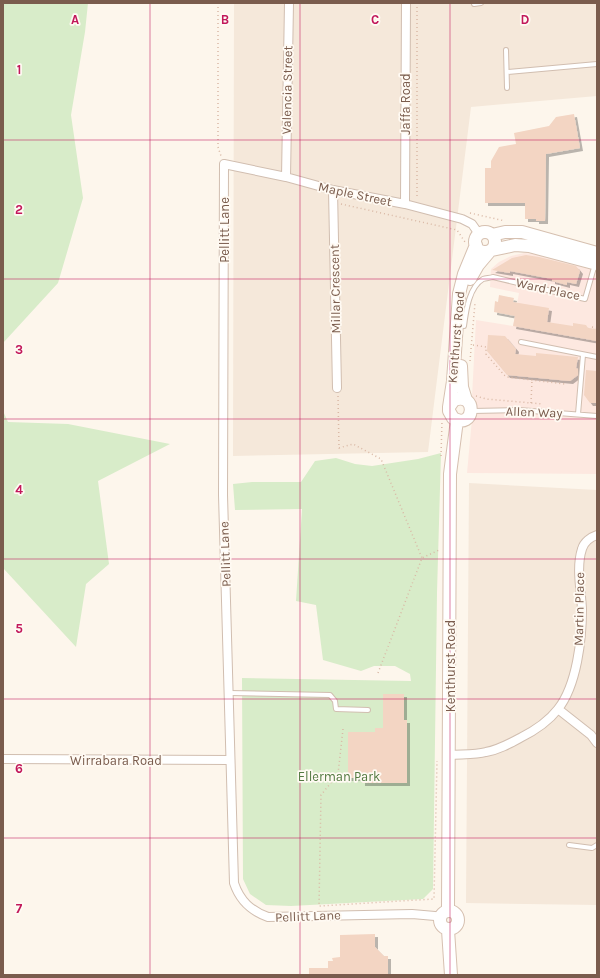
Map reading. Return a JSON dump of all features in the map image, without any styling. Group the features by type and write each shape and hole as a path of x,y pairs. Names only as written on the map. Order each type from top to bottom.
{"main road":[{"path":"485,232 492,235 505,232 522,232 596,259 529,246 515,245 490,251 480,251 473,242 485,232"},
{"path":"490,251 496,242 492,235"},
{"name":"Kenthurst Road","path":"449,407 453,381 459,294 473,242"},
{"name":"Kenthurst Road","path":"470,397 462,387 460,374 466,292 471,275 490,251"},
{"path":"470,397 472,411 467,419 461,421 450,415 449,407 454,400 458,398 470,397"},
{"name":"Kenthurst Road","path":"444,915 443,756 450,474 457,420"},
{"path":"444,915 456,915 458,920 454,928 448,930 441,925 444,915"},
{"path":"448,930 451,975"}],"street":[{"name":"Valencia Street","path":"286,177 289,3"},
{"name":"Jaffa Road","path":"405,204 406,3"},
{"name":"Maple Street","path":"224,164 286,177 333,190 405,204 462,219 472,224 473,242"},
{"name":"Pellitt Lane","path":"224,164 224,495 230,760 234,883 236,890 243,900 257,913 268,917 284,918 331,915 412,914 435,916 444,915"},
{"name":"Millar Crescent","path":"333,190 338,388"},
{"name":"Martin Place","path":"443,756 485,753 507,745 538,728 558,709 569,688 578,654 582,615 582,590 579,571 582,548 586,542 597,534"},
{"path":"558,709 591,735 597,743"},
{"name":"Wirrabara Road","path":"3,759 230,760"}],"lane":[{"path":"474,4 481,3"},
{"path":"506,50 507,88"},
{"path":"507,72 597,64"},
{"name":"Ward Place","path":"464,326 467,304 475,286 484,278 493,277 585,298 596,259"},
{"path":"521,342 597,357"},
{"path":"578,414 583,355"},
{"name":"Allen Way","path":"472,411 519,410 597,416"},
{"path":"229,692 330,695 335,701 336,709 368,710"},
{"path":"569,845 592,848 597,845"}],"path":[{"path":"218,3 218,147 224,164"},
{"path":"417,3 417,198"},
{"path":"333,202 457,230 466,241 473,242"},
{"path":"469,213 509,222"},
{"path":"470,364 476,302"},
{"path":"592,327 597,328"},
{"path":"473,345 486,347 486,354 507,377 565,384"},
{"path":"531,403 532,380"},
{"path":"338,388 339,448 353,444 381,459 422,558"},
{"path":"470,397 546,405"},
{"path":"441,456 442,419"},
{"path":"378,673 422,558 442,548"},
{"path":"343,730 338,774 321,795 319,906 434,899 443,756"}],"shaded area":[{"path":"234,3 597,3 597,96 471,107 428,452 233,456"},
{"path":"524,253 534,254 597,271 597,474 467,473 472,419 476,404 472,397 476,320 513,326 519,293 490,287 491,269 499,262 511,256"},
{"path":"469,483 597,490 597,905 466,903"}],"green space":[{"path":"3,3 88,3 85,32 71,115 83,198 58,283 3,343"},
{"path":"3,411 8,422 68,424 170,444 98,481 109,564 86,584 76,647 3,568"},
{"name":"Ellerman Park","path":"441,453 437,593 433,889 423,899 291,906 266,905 250,894 243,879 242,678 411,681 410,674 395,666 374,666 361,671 323,660 316,605 296,601 302,509 235,510 233,484 252,482 301,482 315,461 336,458 355,464 372,466 418,459"}],"building":[{"path":"574,114 580,148 546,154 545,221 525,219 525,203 485,203 485,168 491,168 491,161 499,147 516,144 514,133 549,126 556,117"},
{"path":"526,255 576,266 580,271 576,284 567,282 567,285 552,281 552,279 510,271 510,273 492,270 512,258"},
{"path":"499,295 514,298 513,302 549,308 547,322 573,326 573,323 586,325 588,328 597,329 597,341 513,326 515,316 494,312 495,301 498,302"},
{"path":"488,335 505,336 516,349 515,354 536,356 536,353 578,357 576,368 578,369 578,375 570,381 507,375 487,351"},
{"path":"586,370 597,371 597,403 590,403 584,395"},
{"path":"383,694 404,694 404,720 407,720 407,783 362,783 362,778 348,778 348,732 375,732 375,728 383,728"},
{"path":"375,934 375,947 384,956 388,956 388,975 309,975 309,968 328,968 328,961 333,961 332,958 340,957 340,935"}]}
